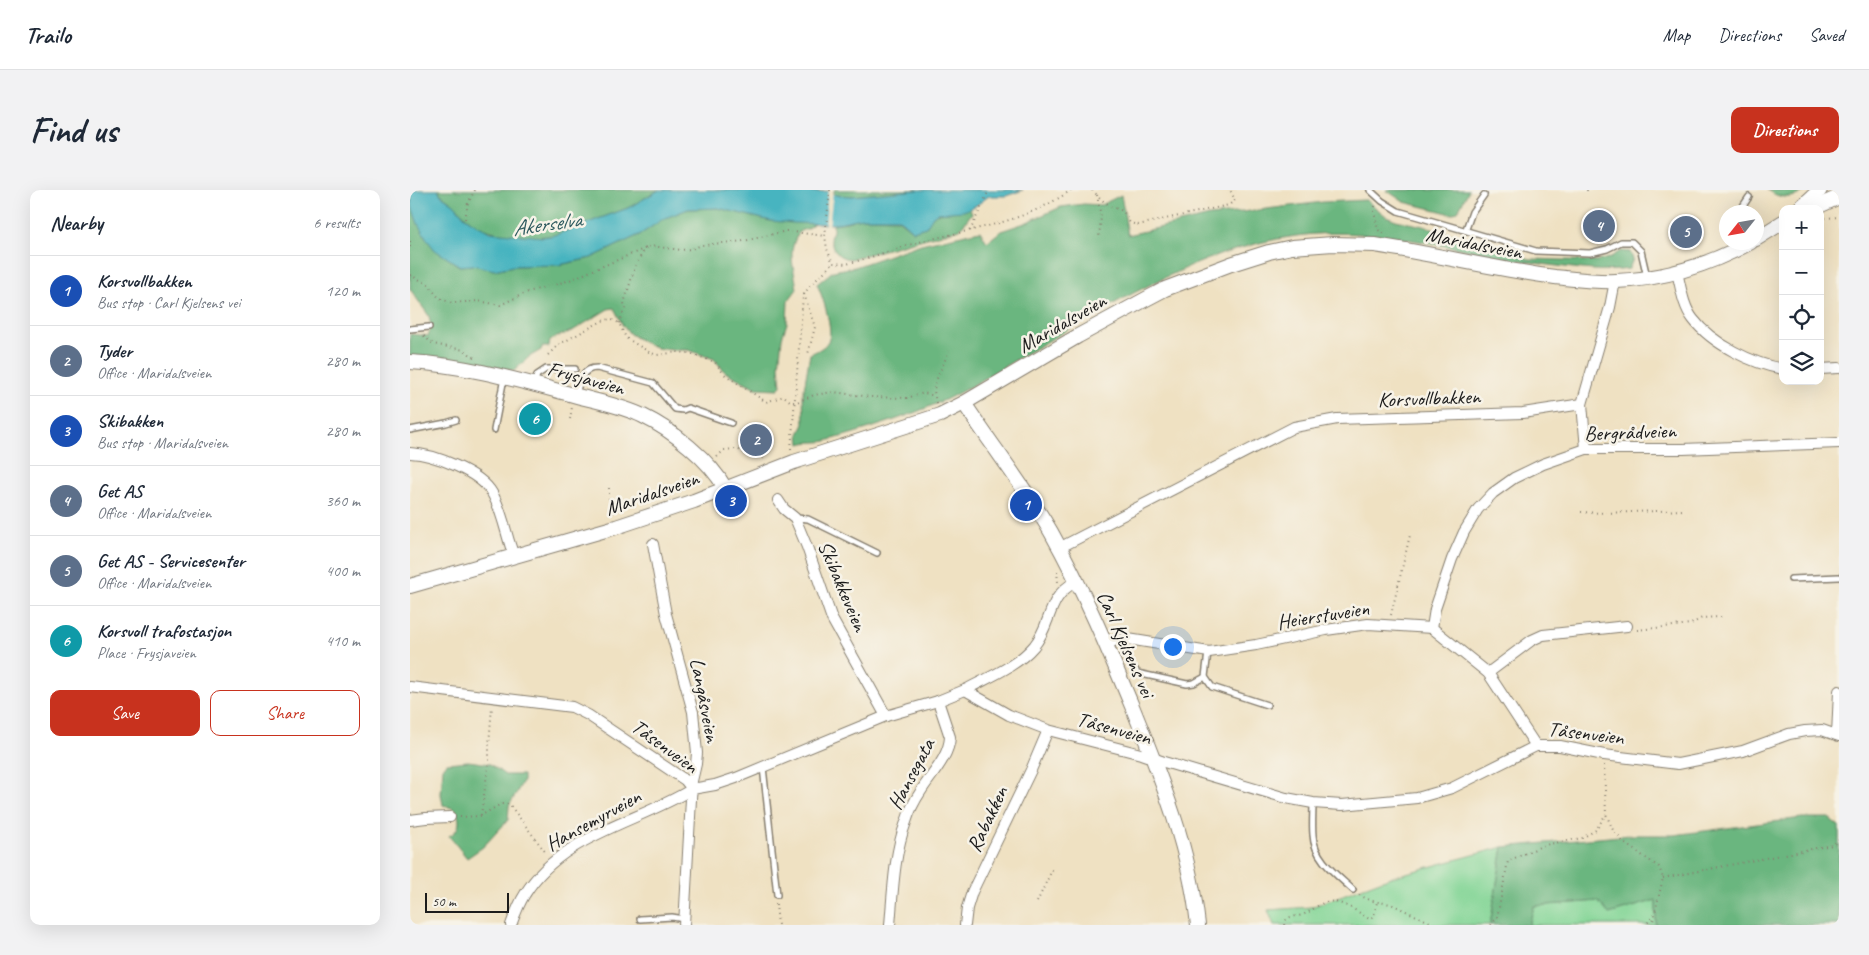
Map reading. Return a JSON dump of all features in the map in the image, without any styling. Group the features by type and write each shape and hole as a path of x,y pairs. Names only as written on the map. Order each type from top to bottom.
{"main road":[{"path":"1803,205 1820,190"},
{"path":"1824,207 1839,197"},
{"name":"Maridalsveien","path":"1764,233 1779,224"},
{"name":"Maridalsveien","path":"410,586 616,527 794,462 925,420 964,403 1093,327 1165,289 1250,258 1292,247 1333,244 1375,245 1538,275 1615,282 1676,272 1709,262 1734,250"},
{"name":"Frysjaveien","path":"410,362 442,364 504,377 630,411 653,421 697,454 725,488"},
{"name":"Carl Kjelsens vei","path":"964,403 1032,502 1059,548 1105,644 1153,758 1184,852 1198,925"}],"street":[{"path":"1676,272 1688,311 1699,326 1732,351 1779,368"},
{"path":"1586,449 1582,404 1615,282"},
{"path":"1824,369 1839,368"},
{"name":"Korsvollbakken","path":"1059,548 1294,427 1337,419 1523,413 1582,404"},
{"name":"Bergrådveien","path":"1432,628 1435,609 1452,559 1464,532 1478,509 1493,493 1514,478 1543,464 1586,449 1683,450 1839,443"},
{"path":"410,453 436,458 456,466 483,481 496,500 514,556"},
{"name":"Skibakkeveien","path":"778,500 784,509 795,518 832,619 886,716"},
{"name":"Langåsveien","path":"654,544 666,614 693,712 697,753 692,781 684,922"},
{"path":"965,690 1014,664 1034,646 1044,630 1058,595 1076,582"},
{"name":"Heierstuveien","path":"1105,644 1128,639 1208,652 1368,624 1432,628"},
{"path":"1488,673 1532,640 1542,635 1627,626"},
{"path":"1432,628 1488,673 1536,746"},
{"name":"Tåsenveien","path":"410,687 572,708 588,715 684,780 692,789 715,786 886,716 938,701 965,690 1009,715 1048,730 1141,754 1286,798 1313,803 1342,805 1417,798 1452,788 1536,746 1560,746 1604,755 1678,764 1743,751 1789,734 1822,730 1838,736"},
{"path":"1838,736 1839,691"},
{"name":"Hansegata","path":"890,925 895,873 906,822 919,792 946,753 950,744 950,737 938,701"},
{"name":"Rabakken","path":"965,925 966,908 972,892 1031,770 1048,730"},
{"name":"Hansemyrveien","path":"511,925 525,894 552,862 592,838 692,789"},
{"path":"410,820 450,817"}],"lane":[{"path":"1370,190 1382,201 1398,211 1536,250 1590,253 1606,249 1621,242 1632,242 1642,251 1647,278"},
{"path":"1466,229 1472,212 1484,195"},
{"path":"1744,205 1749,197"},
{"path":"413,329 429,328"},
{"path":"576,396 582,375 592,368 597,368 653,383 675,409 683,410 688,408 731,422"},
{"path":"534,385 537,375 546,369 575,369"},
{"path":"494,430 504,377"},
{"path":"410,430 446,424 456,420"},
{"path":"795,518 808,519 877,553"},
{"path":"1791,579 1839,577"},
{"path":"1208,652 1205,677 1212,687 1267,705"},
{"path":"1135,669 1136,673 1187,684 1194,683 1205,677"},
{"path":"763,766 777,895"},
{"path":"1313,803 1313,837 1318,852 1331,870 1353,890"},
{"path":"640,919 672,917 684,922"}],"path":[{"path":"465,219 468,203 475,190"},
{"path":"830,190 825,236 826,249 833,262"},
{"path":"970,231 989,190"},
{"path":"833,262 846,264 925,241 1023,217 1071,190"},
{"path":"1092,190 1112,207 1123,211 1130,223 1138,225 1229,205 1235,200 1230,190"},
{"path":"1587,190 1587,195"},
{"path":"1097,195 1101,217 1099,237"},
{"path":"1375,206 1374,211 1378,230 1388,234"},
{"path":"1824,216 1827,218 1839,217"},
{"path":"410,275 428,284 439,298 452,303 478,301 500,305 528,292 567,281 622,259 647,246 691,249 702,245 744,241 786,231 825,236"},
{"path":"410,241 410,247"},
{"path":"619,323 625,308 624,303 636,264 647,246"},
{"path":"791,449 804,295 809,287 833,262"},
{"path":"804,295 815,327 808,354"},
{"path":"548,355 558,345 602,321 610,319 619,323 626,338 648,352 657,355 677,352 690,353 715,362 724,374 766,402 784,396 789,402 795,402 814,395 833,392 871,397 907,398 924,393 935,396"},
{"path":"413,329 433,344 464,350 476,358 479,364"},
{"path":"937,406 935,383 949,351"},
{"path":"570,419 572,413"},
{"path":"715,458 724,450 736,449 765,459"},
{"name":"Maridalsveien","path":"609,488 615,520"},
{"path":"1581,512 1685,510"},
{"path":"1389,625 1410,535"},
{"path":"1057,569 1058,595"},
{"path":"1627,626 1636,630 1691,624 1702,618 1722,617"},
{"path":"480,816 489,761 492,708"},
{"path":"1604,755 1603,774 1606,814 1613,830 1624,843 1659,867 1663,878 1652,925"},
{"path":"450,817 480,816 501,804 509,804 552,862"},
{"path":"1491,925 1497,918 1508,861 1544,845 1582,838 1596,830 1606,814"},
{"path":"1663,878 1832,845 1839,840"},
{"path":"1037,902 1053,868"},
{"path":"1353,890 1363,897 1391,904 1436,925"},
{"path":"777,895 775,896 778,925"},
{"path":"1284,925 1288,917 1301,915 1330,902 1345,905 1369,919 1374,916 1377,902"},
{"path":"1645,925 1654,916"}],"green space":[{"path":"438,190 659,190 628,208 555,235 537,237 505,234 478,226"},
{"path":"834,190 918,190 852,196 836,195"},
{"path":"1386,190 1469,190 1458,211 1452,214 1404,202"},
{"path":"1767,190 1806,190 1792,197 1782,197"},
{"path":"1121,195 1128,235 1210,216 1323,202 1366,200 1386,216 1396,220 1432,228 1530,259 1597,261 1609,258 1621,251 1630,252 1633,259 1629,269 1589,270 1518,260 1392,237 1360,234 1328,233 1296,236 1259,243 1188,267 1118,301 965,390 932,406 887,423 841,437 800,444 799,434 804,424 803,395 810,354 826,344 830,334 826,311 817,284 833,271 855,267 921,244 980,231 987,242 1001,231 1061,207 1084,204 1101,205"},
{"path":"410,198 418,224 436,250 459,266 473,265 494,270 513,266 559,265 591,258 641,234 663,219 688,209 718,208 771,221 814,223 809,228 800,231 793,245 792,259 797,289 788,301 787,323 782,338 779,366 781,386 778,389 756,388 725,372 714,359 688,350 657,348 645,343 630,334 623,326 614,308 608,309 574,330 550,340 549,347 542,347 541,350 529,357 514,371 472,362 410,357 410,334 428,336 431,327 429,316 410,289"},
{"path":"970,208 972,213 960,229 851,259 836,253 830,238 833,224 859,218 898,219 913,231 926,227 936,214"},
{"path":"468,761 490,764 505,775 523,775 523,781 509,806 508,820 483,847 467,858 449,836 456,831 459,820 455,809 443,805 441,794 443,768 447,763"},
{"path":"1802,818 1829,818 1839,826 1839,925 1656,925 1656,900 1609,914 1598,901 1534,906 1529,925 1490,925 1503,847 1630,835 1674,835"},
{"path":"1503,847 1490,925 1274,925 1268,910 1311,907 1388,878"},
{"path":"1656,900 1656,925 1529,925 1534,906 1598,901 1609,914"}],"water":[{"path":"410,190 438,190 465,217 490,232 543,237 555,235 628,208 659,190 796,190 828,191 836,195 852,196 918,190 1023,190 1006,196 989,196 977,205 964,211 937,213 926,227 913,231 897,218 862,218 833,224 794,223 771,221 718,208 688,209 663,219 641,234 591,258 559,265 513,266 494,270 473,265 460,266 435,250 418,224 412,207"}],"pier":[{"path":"828,190 833,191 829,226 825,226"}],"place":[{"name":"Get AS","path":"1599,226"},
{"name":"Get AS - Servicesenter","path":"1686,232"},
{"name":"Korsvoll trafostasjon","path":"535,419"},
{"name":"Tyder","path":"756,440"},
{"name":"Skibakken","path":"731,501"},
{"name":"Korsvollbakken","path":"1026,505"}],"water label":[{"name":"Akerselva","path":"547,224"}]}
